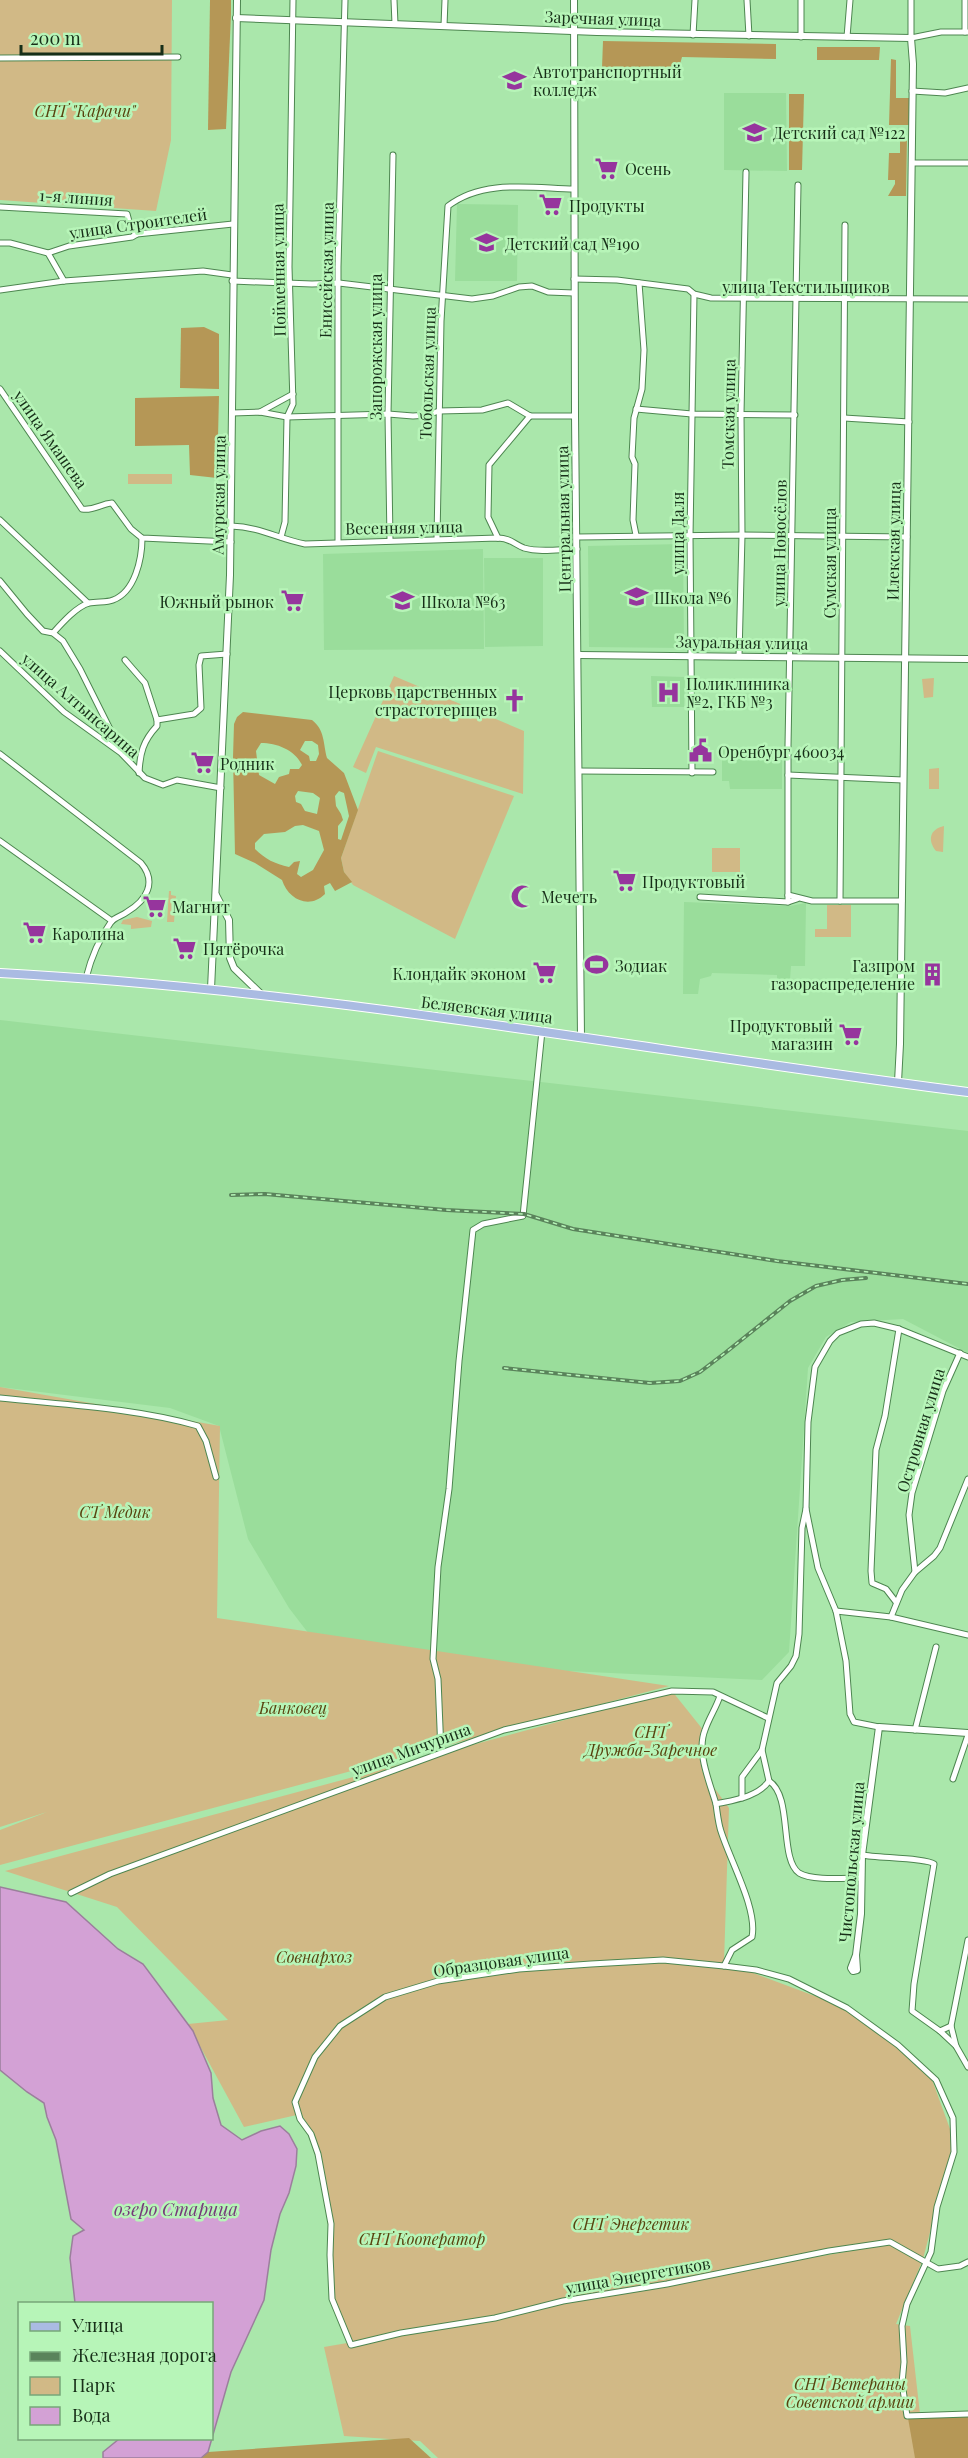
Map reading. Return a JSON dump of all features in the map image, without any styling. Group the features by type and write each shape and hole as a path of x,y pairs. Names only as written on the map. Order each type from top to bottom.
{"main road":[{"name":"Беляевская улица","path":"0,973 86,978 262,995 542,1031 968,1092"}],"street":[{"name":"Амурская улица","path":"211,989 231,542 232,278 237,0"},
{"name":"Пойменная улица","path":"281,537 285,522 287,417 293,404 289,267 292,0"},
{"name":"Енисейская улица","path":"338,541 337,417 345,0"},
{"path":"394,0 395,24"},
{"path":"444,26 445,0"},
{"name":"Центральная улица","path":"574,0 574,293 581,1037"},
{"path":"693,35 695,0"},
{"path":"747,0 749,36"},
{"path":"801,0 801,37"},
{"path":"847,37 850,0"},
{"name":"Илекская улица","path":"898,1082 912,163 910,0"},
{"path":"965,0 967,32"},
{"name":"Заречная улица","path":"236,18 693,35 911,39 941,32 967,32"},
{"path":"0,58 178,57"},
{"path":"912,91 945,93 968,88"},
{"name":"Запорожская улица","path":"390,540 388,414 393,154"},
{"path":"912,163 968,163"},
{"name":"Томская улица","path":"739,656 746,172"},
{"name":"улица Новосёлов","path":"788,899 798,185"},
{"name":"Тобольская улица","path":"437,539 439,411 448,206 459,198 486,189 574,189"},
{"name":"1-я линия","path":"0,207 127,214 131,229 137,234"},
{"name":"улица Строителей","path":"48,254 69,246 132,237 137,234 233,224"},
{"name":"Сумская улица","path":"840,901 845,225"},
{"path":"0,243 10,243 48,254 64,280"},
{"path":"0,290 64,280 203,271 232,278 339,283 472,299 532,286 548,292 574,293"},
{"name":"улица Текстильщиков","path":"574,279 688,289 694,294 711,298 968,299"},
{"path":"636,535 633,520 634,464 632,457 636,409 642,389 644,350 639,283"},
{"name":"улица Даля","path":"692,773 690,536 694,294"},
{"name":"улица Ямашева","path":"0,390 82,509 92,510 112,504 131,529 142,538"},
{"path":"260,412 293,394"},
{"path":"232,413 260,412 287,417 388,414 413,416 439,411 482,410 508,403 530,416 575,416"},
{"path":"293,404 300,417"},
{"path":"636,409 692,414 795,415"},
{"path":"498,538 488,517 489,465 530,416"},
{"path":"844,418 909,422"},
{"path":"0,520 88,603"},
{"name":"Весенняя улица","path":"231,526 249,527 305,544 338,541 506,538 523,548 577,549"},
{"path":"577,537 636,535 907,537"},
{"path":"53,633 64,621 88,603 113,600 123,594 131,584 140,561 142,538 231,542"},
{"path":"0,581 43,631 53,633 63,641 80,669 121,753"},
{"name":"улица Алтынсарина","path":"0,651 64,712 121,753 145,778 163,785 177,780 221,788"},
{"path":"157,720 194,714 201,708 199,665 201,656 227,654"},
{"name":"Зауральная улица","path":"579,655 968,658"},
{"path":"125,660 145,683 157,720 157,726 146,738 141,749 139,773"},
{"path":"0,754 141,863 148,871 151,880 148,889 137,905 112,921 91,958 86,978"},
{"path":"579,771 713,772"},
{"path":"788,775 903,780"},
{"path":"0,841 112,921"},
{"path":"215,893 229,920 230,958 234,968 262,995"},
{"path":"700,897 902,901"},
{"path":"441,1752 438,1679 433,1659 437,1578 449,1489 459,1361 473,1230 483,1224 523,1216 542,1031"},
{"path":"860,1878 826,1878 800,1874 795,1869 780,1796 769,1781 762,1750 777,1683 796,1656 799,1634 802,1528 806,1509 808,1422 815,1367 830,1341 838,1333 849,1328 874,1323 899,1329 968,1357"},
{"path":"896,1602 886,1589 872,1583 871,1571 876,1450 885,1416 899,1329"},
{"name":"Островная улица","path":"915,1572 909,1515 912,1493 943,1391 960,1353"},
{"path":"0,1398 146,1414 198,1426 206,1441 216,1477"},
{"path":"891,1617 896,1602 915,1572 940,1548 968,1479"},
{"path":"806,1509 818,1568 836,1611 846,1661 850,1713 854,1722 879,1727 968,1734 953,1779"},
{"path":"836,1611 891,1617 968,1635"},
{"path":"915,1730 936,1647"},
{"name":"улица Мичурина","path":"71,1893 110,1874 504,1730 672,1691 712,1692 768,1718"},
{"path":"720,1696 702,1744 720,1828 736,1869 754,1928 752,1937 732,1950 724,1966"},
{"name":"Чистопольская улица","path":"856,1955 861,1914 862,1855 879,1727"},
{"path":"742,1798 742,1777 762,1750"},
{"path":"716,1804 742,1798 765,1786 769,1781"},
{"path":"862,1855 924,1860 934,1864 914,1984 912,2011 956,2046"},
{"path":"968,1940 951,2026 956,2046 968,2067"},
{"name":"Образцовая улица","path":"351,2345 332,2300 331,2224 318,2154 311,2134 300,2119 295,2102 315,2057 340,2026 385,1997 438,1981 519,1969 663,1960 724,1966 756,1970 789,1979 848,2008 898,2045 936,2080 953,2118 954,2152 937,2207 931,2252 907,2304 902,2326 904,2362 902,2384 907,2416 968,2414"},
{"path":"940,2031 951,2026"},
{"name":"улица Энергетиков","path":"351,2345 401,2333 495,2318 562,2301 666,2284 829,2251 890,2242 938,2269 960,2266 968,2262"}],"shaded area":[{"path":"210,0 231,0 231,14 226,129 208,130"},
{"path":"603,41 776,44 776,59 682,57 679,68 602,68"},
{"path":"817,47 880,47 879,60 817,60"},
{"path":"891,59 896,60 896,98 910,98 909,125 889,125"},
{"name":"Детский сад №122","path":"724,93 786,93 787,171 724,170"},
{"path":"789,94 804,94 802,170 789,170"},
{"path":"900,136 907,136 906,196 888,196 895,184 895,180 888,180 889,153 900,153"},
{"name":"Детский сад №190","path":"457,204 518,205 517,281 455,281"},
{"path":"204,327 219,334 219,389 180,388 181,328"},
{"path":"219,396 217,478 190,475 189,445 135,446 135,398"},
{"name":"Школа №6","path":"683,544 684,648 589,647 588,546"},
{"name":"Школа №63","path":"483,549 484,649 324,650 323,554"},
{"path":"484,558 543,558 543,646 485,647"},
{"name":"Поликлиника №2, ГКБ №3","path":"651,676 685,677 684,707 652,707"},
{"path":"243,712 312,720 319,728 327,758 344,773 358,810 341,858 344,872 352,882 335,891 330,883 324,886 325,894 319,899 306,902 294,897 282,880 255,863 235,854 233,757 234,724","holes":["305,741 312,741 318,745 319,754 316,761 310,761 309,756 300,750","261,743 273,744 290,751 302,765 299,769 290,769 289,774 279,777 275,784 259,775 256,751","298,791 313,793 320,798 317,814 305,811 301,804 296,802 295,796","339,791 344,793 349,816 341,840 338,839 338,826 343,820 336,806 335,796","303,825 319,831 324,850 313,870 301,877 297,874 300,861 294,862 289,867 284,866 266,858 255,849 255,843 264,834 285,832 295,826"]},
{"path":"782,748 782,789 730,789 729,781 722,781 722,749"},
{"path":"684,902 790,906 806,903 805,966 791,966 790,980 777,980 777,975 712,973 711,976 700,979 698,994 683,994"},
{"path":"0,1020 968,1131 968,1353 903,1319 851,1322 826,1337 808,1368 789,1652 762,1680 329,1660 289,1608 248,1539 219,1426 170,1408 0,1387"},
{"path":"968,2416 968,2458 915,2458 908,2418"},
{"path":"409,2438 431,2458 201,2458 208,2452"}],"green space":[{"name":"СНТ \"Карачи\"","path":"0,0 172,0 171,140 156,211 0,200"},
{"path":"128,474 172,474 172,484 128,484"},
{"path":"394,676 524,731 523,794 376,747 366,773 353,767"},
{"path":"934,678 933,697 924,698 922,679"},
{"path":"378,751 514,796 455,939 353,885 344,872 341,858"},
{"path":"939,768 939,789 929,789 929,769"},
{"path":"944,826 943,852 936,851 931,843 931,836 939,827"},
{"path":"712,848 740,848 740,872 712,872"},
{"path":"169,891 171,895 176,896 174,922 167,922"},
{"path":"827,905 851,905 851,937 815,937 815,929 827,929"},
{"path":"137,917 152,921 151,927 131,929 131,925 121,924 123,920"},
{"path":"0,1387 220,1426 217,1618 669,1686 0,1865 0,1830 47,1812 0,1827"},
{"path":"672,1691 704,1731 702,1771 729,1808 724,1962 847,2008 930,2074 954,2140 923,2259 896,2324 910,2326 925,2458 438,2458 420,2441 344,2436 324,2347 353,2342 332,2299 332,2254 314,2134 301,2114 244,2127 188,2024 228,2020 117,1907 5,1871","holes":["890,2242 892,2244 804,2259"]}],"water":[{"name":"озеро Старица","path":"0,1887 66,1902 118,1949 143,1964 193,2031 211,2073 213,2098 221,2125 242,2140 261,2131 280,2126 289,2134 297,2149 296,2166 271,2250 264,2300 231,2372 213,2435 213,2302 75,2302 70,2258 73,2236 84,2230 71,2219 56,2140 44,2103 0,2070"},
{"name":"озеро Старица","path":"118,2440 211,2440 208,2452 201,2458 103,2458 103,2452"}],"railway":[{"path":"231,1195 265,1194 446,1210 524,1214 573,1229 777,1261 968,1284"},
{"path":"504,1368 650,1383 680,1381 700,1372 790,1301 816,1286 842,1280 866,1278"}],"place":[{"name":"Автотранспортный колледж","path":"515,80"},
{"name":"Детский сад №122","path":"755,132"},
{"name":"Осень","path":"607,168"},
{"name":"Продукты","path":"551,205"},
{"name":"Детский сад №190","path":"487,243"},
{"name":"Школа №6","path":"636,597"},
{"name":"Южный рынок","path":"292,601"},
{"name":"Школа №63","path":"403,601"},
{"name":"Поликлиника №2, ГКБ №3","path":"668,692"},
{"name":"Церковь царственных страстотерпцев","path":"515,700"},
{"name":"Оренбург 460034","path":"700,751"},
{"name":"Родник","path":"202,763"},
{"name":"Продуктовый","path":"624,881"},
{"name":"Мечеть","path":"523,896"},
{"name":"Магнит","path":"154,906"},
{"name":"Каролина","path":"34,933"},
{"name":"Пятёрочка","path":"185,948"},
{"name":"Зодиак","path":"597,965"},
{"name":"Клондайк эконом","path":"544,973"},
{"name":"Газпром газораспределение","path":"933,974"},
{"name":"Продуктовый магазин","path":"851,1034"}],"park label":[{"name":"СТ Медик","path":"115,1511"},
{"name":"Банковец","path":"293,1707"},
{"name":"СНТ Дружба-Заречное","path":"651,1740"},
{"name":"Совнархоз","path":"314,1956"},
{"name":"СНТ Энергетик","path":"631,2223"},
{"name":"СНТ Кооператор","path":"422,2238"},
{"name":"СНТ Ветераны Советской армии","path":"850,2392"}]}
